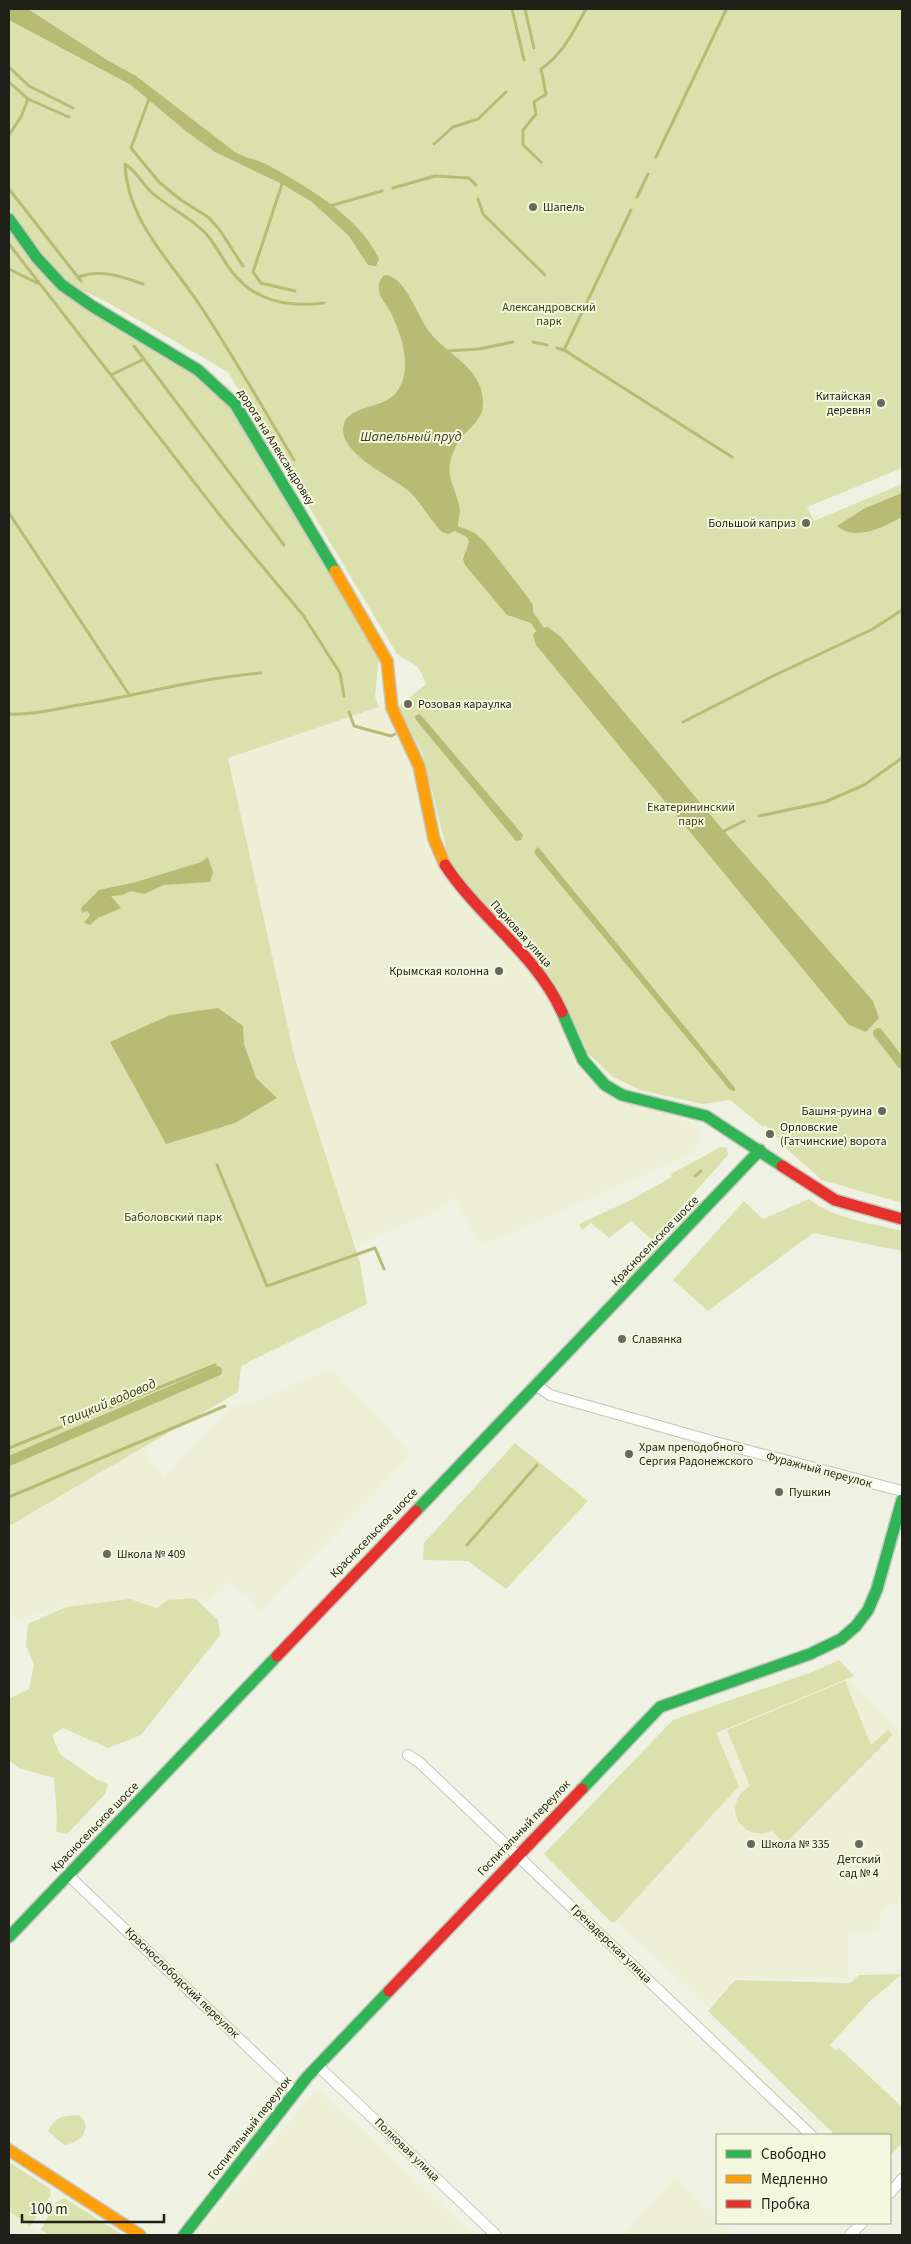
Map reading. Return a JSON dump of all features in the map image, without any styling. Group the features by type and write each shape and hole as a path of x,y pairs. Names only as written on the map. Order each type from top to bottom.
{"street":[{"name":"дорога на Александровку","path":"9,219 48,270 70,291 196,367 215,382 235,404 380,646 388,663 390,684"},
{"name":"Парковая улица","path":"390,684 394,716 415,756 436,847 443,862 456,881 532,964 549,987 558,1004 577,1052 589,1070 610,1090 622,1095 706,1116 835,1200 902,1219"},
{"name":"Красносельское шоссе","path":"9,1937 760,1150"},
{"name":"Фуражный переулок","path":"536,1385 557,1397 902,1492"},
{"name":"Госпитальный переулок","path":"184,2235 295,2092 318,2066 517,1855 660,1708 810,1654 841,1639 856,1626 868,1610 877,1589 902,1500"},
{"name":"Гренадерская улица","path":"408,1755 419,1762 810,2134"},
{"name":"Краснослободский переулок","path":"68,1875 295,2092"},
{"name":"Полковая улица","path":"318,2066 496,2235"},
{"path":"9,2150 140,2235"},
{"path":"891,2192 902,2179"},
{"path":"850,2235 861,2224"}],"shaded area":[{"path":"385,706 411,755 442,871 457,894 534,976 558,1019 572,1056 600,1090 615,1099 701,1125 700,1143 694,1153 488,1243 480,1243 475,1237 456,1198 439,1210 355,1246 295,1059 228,758"},
{"path":"328,1370 335,1372 403,1444 411,1455 260,1612 245,1594 242,1595 230,1582 207,1603 197,1596 178,1605 123,1602 97,1629 62,1606 29,1616 20,1622 9,1608 9,1526 142,1448 164,1477 231,1407 250,1403"},
{"name":"Школа № 335","path":"846,1678 902,1731 902,1903 890,1905 881,1913 879,1931 849,1933 848,1979 735,1978 708,2007 616,1921 739,1786 716,1733"},
{"path":"317,2088 474,2235 194,2235"},
{"path":"676,2178 716,2216 716,2224 724,2224 736,2235 622,2235"},
{"path":"9,2211 30,2226 44,2235 9,2235"}],"green space":[{"name":"Александровский парк","path":"9,9 902,9 902,468 807,507 814,521 902,484 902,1203 822,1180 778,1141 779,1139 765,1125 763,1127 730,1100 703,1104 640,1090 613,1077 588,1053 571,1015 550,977 472,895 453,868 447,852 423,755 398,707 426,684 421,672 415,665 397,654 228,372 107,302 73,286 52,266 9,209"},
{"name":"Баболовский парк","path":"9,231 28,255 204,379 237,416 379,657 375,696 379,707 228,758 295,1059 360,1263 367,1304 241,1366 238,1392 9,1526"},
{"path":"721,1147 727,1148 728,1155 652,1240 631,1221 609,1238 591,1223 582,1230 579,1224 629,1201 672,1177 671,1174"},
{"path":"809,1199 841,1216 902,1231 902,1251 813,1233 708,1311 673,1280 744,1201 763,1219"},
{"path":"515,1443 588,1501 506,1589 468,1561 423,1560 424,1543"},
{"path":"195,1598 218,1620 220,1635 141,1735 108,1748 63,1728 52,1735 60,1754 94,1778 108,1784 105,1794 67,1834 56,1832 57,1817 54,1778 19,1768 9,1760 9,1699 29,1689 34,1664 26,1645 28,1624 66,1607 130,1599 157,1608 168,1600"},
{"path":"839,1660 854,1676 716,1733 739,1786 616,1921 612,1923 544,1854 673,1720 815,1671"},
{"path":"845,1681 871,1745 888,1730 893,1735 785,1844 772,1831 760,1833 742,1827 735,1811 736,1802 741,1793 750,1786 727,1730"},
{"path":"902,1974 869,2002 830,2045 836,2051 839,2048 902,2107 902,2143 891,2155 891,2134 834,2134 708,2011 735,1980 850,1983 859,1975"},
{"path":"79,2115 86,2125 83,2134 75,2142 64,2145 48,2131 54,2122 60,2118"},
{"path":"9,2162 50,2189 51,2195 30,2226 9,2211"},
{"path":"64,2198 123,2235 49,2235 41,2230 55,2203"}],"water":[{"path":"9,9 28,9 107,60 136,76 235,152 266,164 314,192 346,216 371,244 379,259 376,266 368,265 349,236 312,202 282,184 215,152 187,132 131,85 9,20"},
{"name":"Шапельный пруд","path":"384,275 398,281 410,297 428,330 435,339 462,362 476,378 481,388 482,412 477,421 458,442 451,459 451,479 460,511 458,526 475,533 485,542 533,605 533,612 544,628 548,627 561,637 724,831 873,1001 879,1018 866,1032 849,1025 536,645 533,635 536,631 531,623 507,615 465,565 463,559 469,542 467,537 455,531 448,534 442,532 410,492 365,461 354,452 346,441 343,430 346,419 358,411 393,396 398,390 405,371 402,341 391,313 379,292 379,283"},
{"path":"902,493 902,517 895,521 861,533 844,531 837,526 865,508"},
{"path":"420,714 523,835 521,840 516,841 416,720 415,716"},
{"path":"538,847 735,1088 735,1091 730,1090 535,854 534,851"},
{"path":"208,857 213,872 210,882 164,885 144,894 131,891 122,895 111,896 121,908 98,918 90,925 84,923 90,915 87,911 82,913 81,908 99,890 136,882 201,862"},
{"path":"218,1008 243,1026 244,1044 256,1078 277,1098 235,1123 166,1144 110,1042 170,1015"}],"waterway":[{"path":"512,9 524,60"},
{"path":"525,9 534,48"},
{"path":"541,162 523,145 523,130 536,114 534,102 546,94 541,69 555,57 572,34 586,9"},
{"path":"656,157 726,10"},
{"path":"9,67 29,86 73,108"},
{"path":"9,82 28,99 69,117"},
{"path":"434,144 453,127 478,119 506,92"},
{"path":"9,135 21,117 28,99"},
{"path":"149,99 131,148 159,182 181,200 208,217 219,229 243,266"},
{"path":"125,164 128,185 134,205 143,224 215,328 294,460"},
{"path":"125,164 151,192 202,230 212,241 230,270 253,291 263,297 287,303 324,303"},
{"path":"637,197 648,174"},
{"path":"393,188 435,176 469,178 476,185"},
{"path":"282,184 253,272 261,283 295,291"},
{"path":"9,189 81,281"},
{"path":"330,206 382,191"},
{"path":"478,199 483,214 545,275"},
{"path":"564,350 631,210"},
{"path":"9,244 222,518 303,615 340,673 344,696"},
{"path":"9,269 37,283"},
{"path":"78,277 102,274 119,276 143,284"},
{"path":"448,351 479,349 513,342"},
{"path":"533,342 547,345"},
{"path":"134,346 284,545"},
{"path":"557,348 564,350 732,457"},
{"path":"111,375 144,359"},
{"path":"9,513 130,696"},
{"path":"683,722 773,676 873,629 902,610"},
{"path":"9,714 41,712 190,683 261,673"},
{"path":"349,712 354,726 391,736 395,734"},
{"path":"759,816 825,802 864,785 902,758"},
{"path":"724,831 744,821"},
{"path":"878,1033 902,1064"},
{"path":"217,1165 267,1286 375,1248 384,1269"},
{"name":"Таицкий водовод","path":"695,1176 701,1171"},
{"path":"9,1448 215,1365"},
{"name":"Таицкий водовод","path":"9,1461 217,1371"},
{"path":"9,1497 225,1406"},
{"path":"467,1545 537,1465"}],"traffic: fast":[{"path":"9,219 37,258 62,285 92,306 198,370 235,404 335,571"},
{"path":"562,1012 583,1060 605,1085 622,1095 706,1116 782,1166"},
{"path":"416,1511 760,1150"},
{"path":"582,1789 660,1707 810,1654 841,1639 856,1626 868,1610 877,1589 902,1500"},
{"path":"9,1937 277,1656"},
{"path":"184,2235 307,2077 389,1991"}],"traffic: slow":[{"path":"335,571 387,661 392,708 419,766 434,839 445,865"},
{"path":"9,2150 140,2235"}],"traffic: jam":[{"path":"445,865 474,902 538,972 562,1012"},
{"path":"782,1166 835,1200 902,1219"},
{"path":"277,1656 416,1511"},
{"path":"389,1991 582,1789"}],"place":[{"name":"Шапель","path":"533,207"},
{"name":"Китайская деревня","path":"881,403"},
{"name":"Большой каприз","path":"806,523"},
{"name":"Розовая караулка","path":"408,704"},
{"name":"Крымская колонна","path":"499,971"},
{"name":"Башня-руина","path":"882,1111"},
{"name":"Орловские (Гатчинские) ворота","path":"770,1134"},
{"name":"Славянка","path":"622,1339"},
{"name":"Храм преподобного Сергия Радонежского","path":"629,1454"},
{"name":"Пушкин","path":"779,1492"},
{"name":"Школа № 409","path":"107,1554"},
{"name":"Школа № 335","path":"751,1844"},
{"name":"Детский сад № 4","path":"859,1844"}],"park label":[{"name":"Екатерининский парк","path":"691,814"}]}
